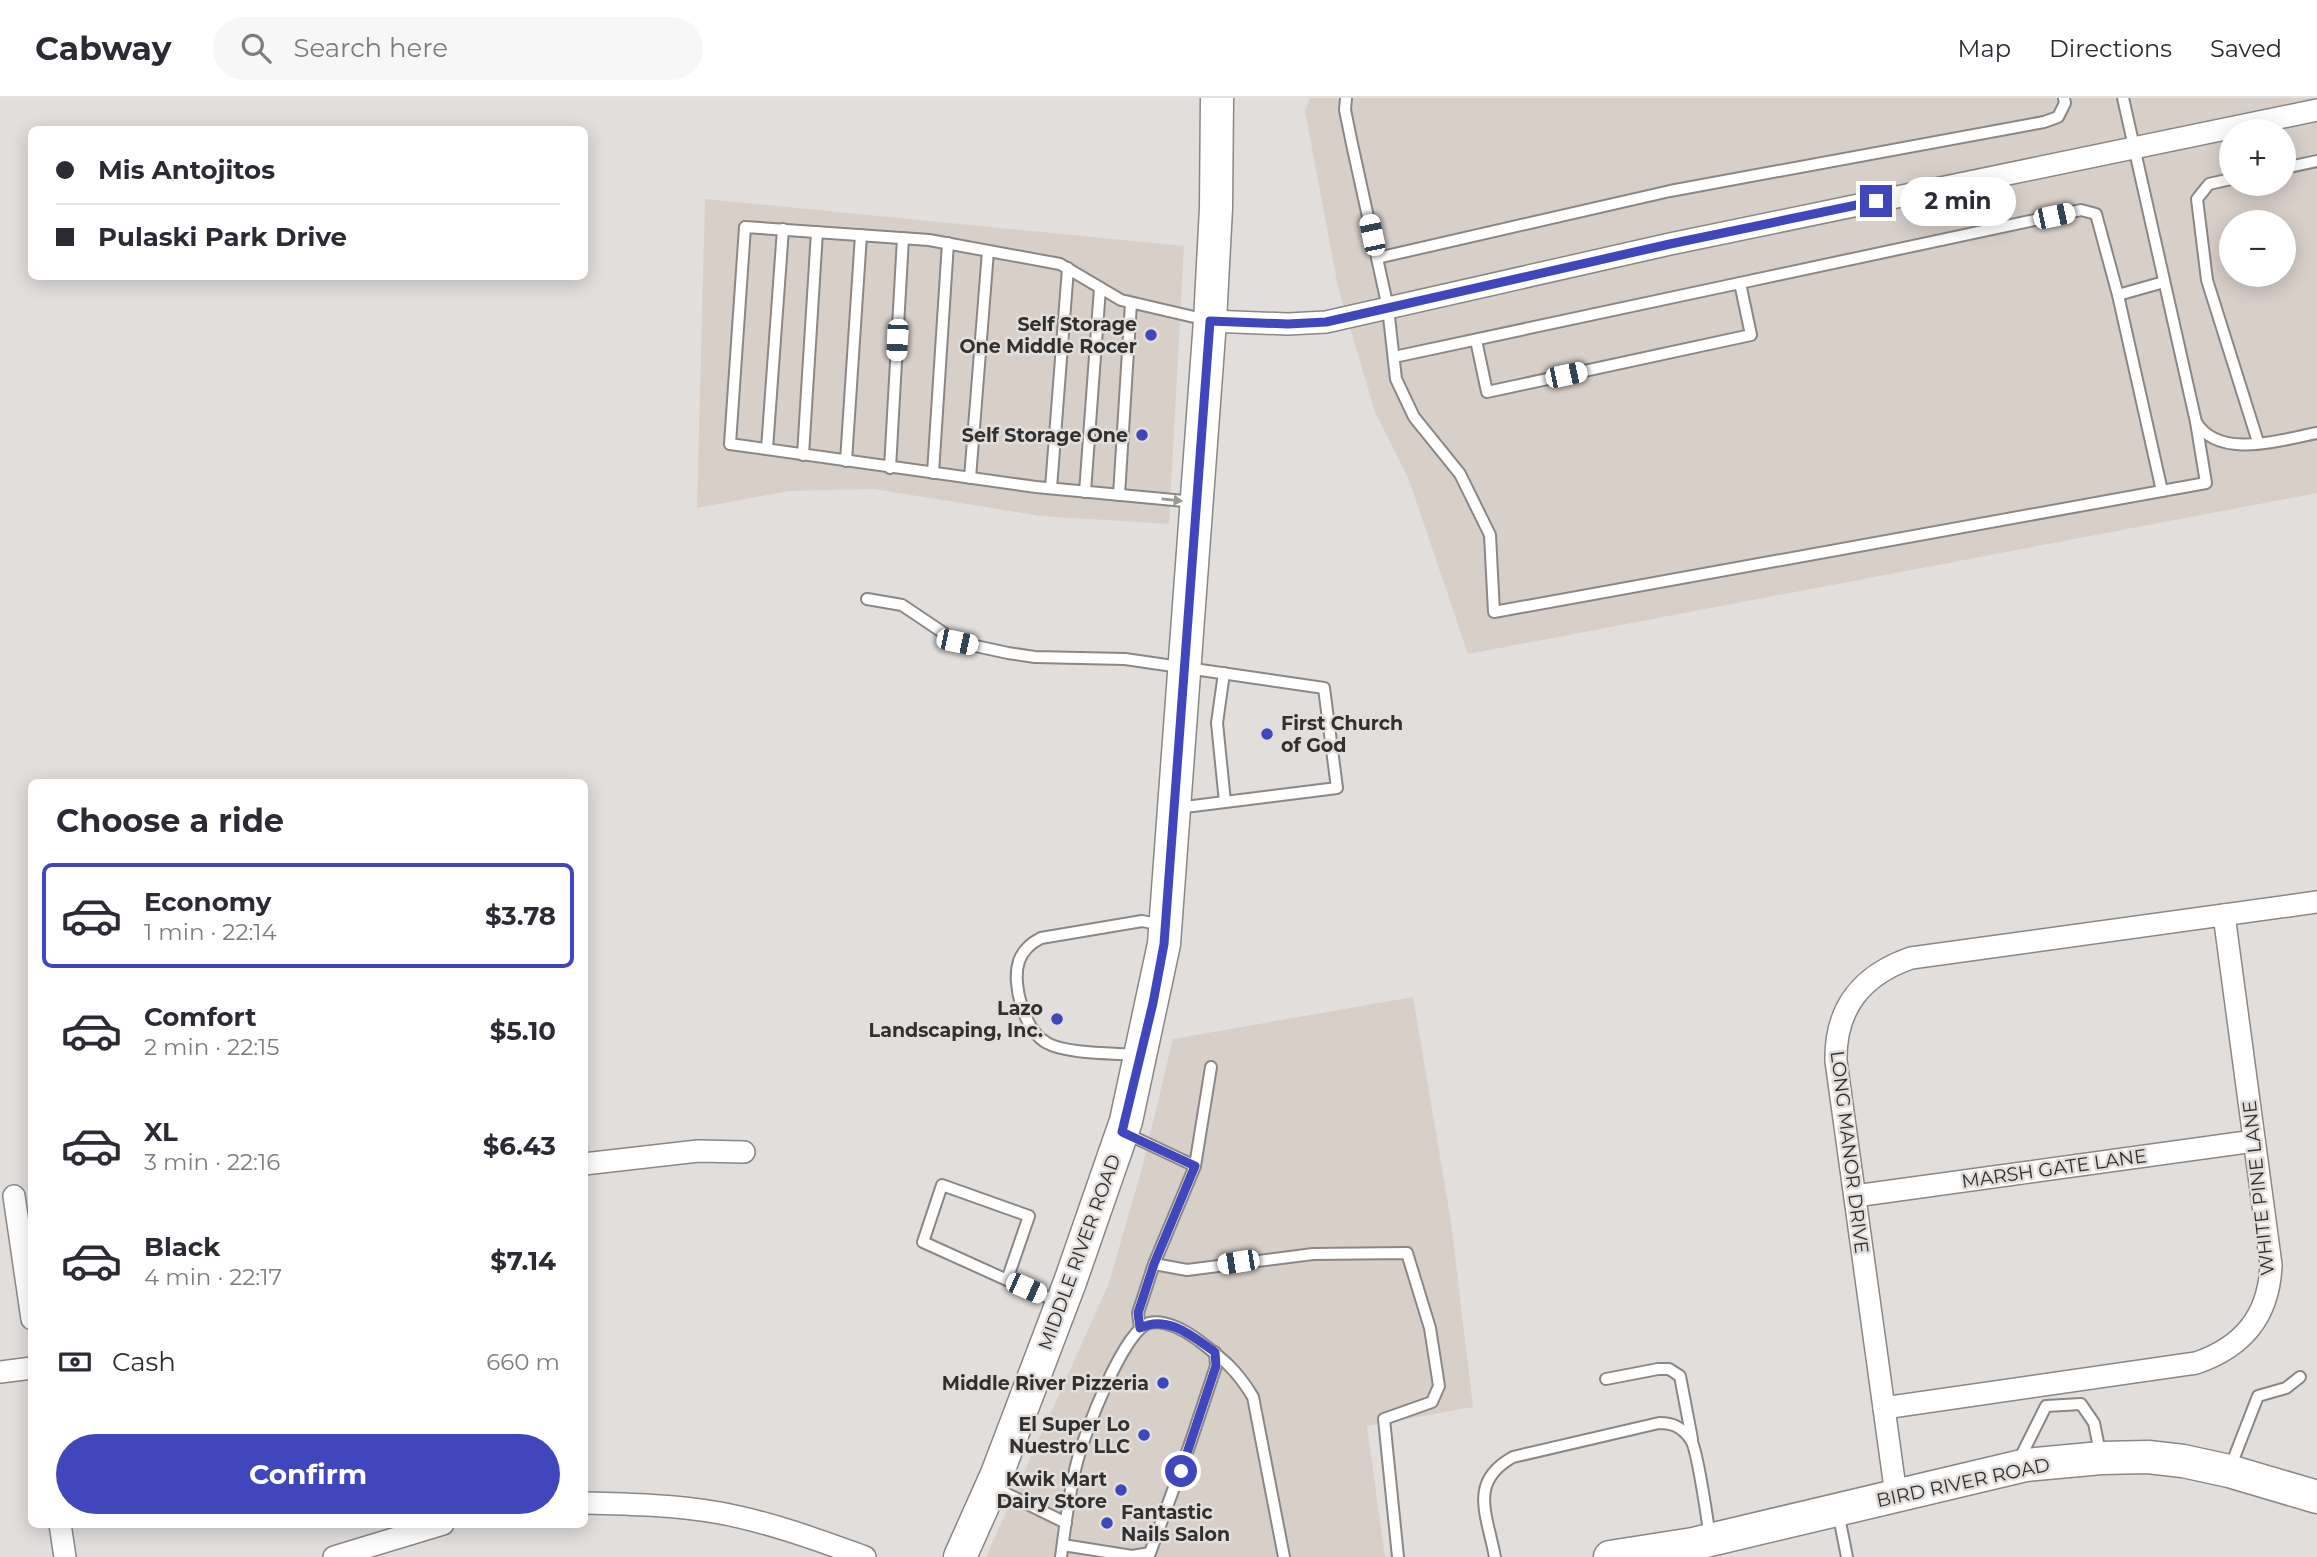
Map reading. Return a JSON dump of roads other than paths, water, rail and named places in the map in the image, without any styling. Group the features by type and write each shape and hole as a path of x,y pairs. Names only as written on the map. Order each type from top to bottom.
{"street":[{"name":"MIDDLE RIVER ROAD","path":"960,1557 992,1486 1062,1304 1122,1132 1155,992 1166,926 1210,321 1216,208 1217,98"},
{"path":"1210,321 1288,324 1326,322 1670,244 2317,110"},
{"name":"LONG MANOR DRIVE","path":"1896,1495 1836,1061 1840,1024 1859,989 1874,975 1892,964 1911,958 2317,902"},
{"name":"WHITE PINE LANE","path":"1884,1408 2196,1363 2214,1357 2230,1347 2246,1334 2258,1318 2266,1299 2271,1265 2224,915"},
{"name":"MARSH GATE LANE","path":"1855,1196 2254,1141"},
{"path":"588,1164 698,1152 744,1152"},
{"path":"15,1196 28,1290"},
{"path":"0,1372 28,1368"},
{"name":"BIRD RIVER ROAD","path":"1610,1557 1700,1547 1837,1509 2015,1468 2101,1458 2148,1457 2183,1461 2229,1471 2317,1497"},
{"path":"588,1503 655,1504 720,1513 760,1522 865,1557"},
{"path":"61,1528 65,1557"},
{"path":"334,1557 426,1528"}],"lane":[{"path":"1346,98 1345,110 1388,308 1396,379 1415,417 1460,474 1489,535 1494,612 2206,482 2196,422 2123,98"},
{"path":"1377,258 1670,191 2044,122 2058,117 2065,103 2064,98"},
{"path":"2296,165 2317,161"},
{"path":"2219,182 2209,184 2197,199 2207,280 2258,442"},
{"path":"1394,358 2081,210 2096,214 2118,295 2162,491"},
{"path":"1196,502 970,478 730,444 745,227 948,243 1060,264 1131,303 1210,321"},
{"path":"767,449 783,229"},
{"path":"803,455 817,232"},
{"path":"846,461 861,235"},
{"path":"890,468 903,238"},
{"path":"933,473 948,243"},
{"path":"970,478 988,251"},
{"path":"1051,488 1068,268"},
{"path":"2118,295 2164,282"},
{"path":"1476,340 1487,392 1724,341 1751,335 1740,283"},
{"path":"1085,492 1100,288"},
{"path":"1119,495 1131,303"},
{"path":"2196,422 2202,433 2230,445 2317,433"},
{"path":"867,599 902,605 957,642 1008,653 1035,657 1125,659 1324,688 1337,788 1174,808"},
{"path":"1224,673 1217,723 1225,802"},
{"path":"1141,1055 1060,1048 1048,1044 1032,1032 1019,992 1019,959 1030,944 1041,938 1142,920 1166,926"},
{"path":"1140,1328 1138,1313 1154,1264 1195,1166 1211,1067"},
{"path":"1122,1132 1195,1166"},
{"path":"1007,1280 1029,1216 942,1185 923,1242 1007,1280 1062,1304"},
{"path":"1154,1264 1187,1270 1313,1254 1407,1253 1430,1328 1438,1386 1432,1402 1384,1419 1398,1557"},
{"path":"1061,1557 1077,1462 1085,1437 1127,1343 1140,1328 1152,1322 1169,1325 1190,1334 1215,1352 1241,1377 1253,1397 1284,1557"},
{"path":"1063,1545 1132,1556 1150,1553 1216,1366 1215,1352"},
{"path":"1606,1379 1658,1369 1669,1369 1680,1376 1693,1442 1700,1547"},
{"path":"2229,1471 2258,1396 2286,1388 2300,1377"},
{"path":"2015,1468 2046,1406 2081,1404 2094,1423 2101,1458"},
{"path":"1495,1557 1484,1499 1489,1475 1499,1464 1513,1457 1652,1424 1673,1423 1693,1442"},
{"path":"992,1486 1066,1523"},
{"path":"1837,1509 1847,1557"}],"place":[{"name":"Self Storage One Middle Rocer","path":"1151,335"},
{"name":"Self Storage One","path":"1142,435"},
{"name":"First Church of God","path":"1267,734"},
{"name":"Lazo Landscaping, Inc.","path":"1057,1019"},
{"name":"Middle River Pizzeria","path":"1163,1383"},
{"name":"El Super Lo Nuestro LLC","path":"1144,1435"},
{"name":"Kwik Mart Dairy Store","path":"1121,1490"},
{"name":"Fantastic Nails Salon","path":"1107,1523"}]}
